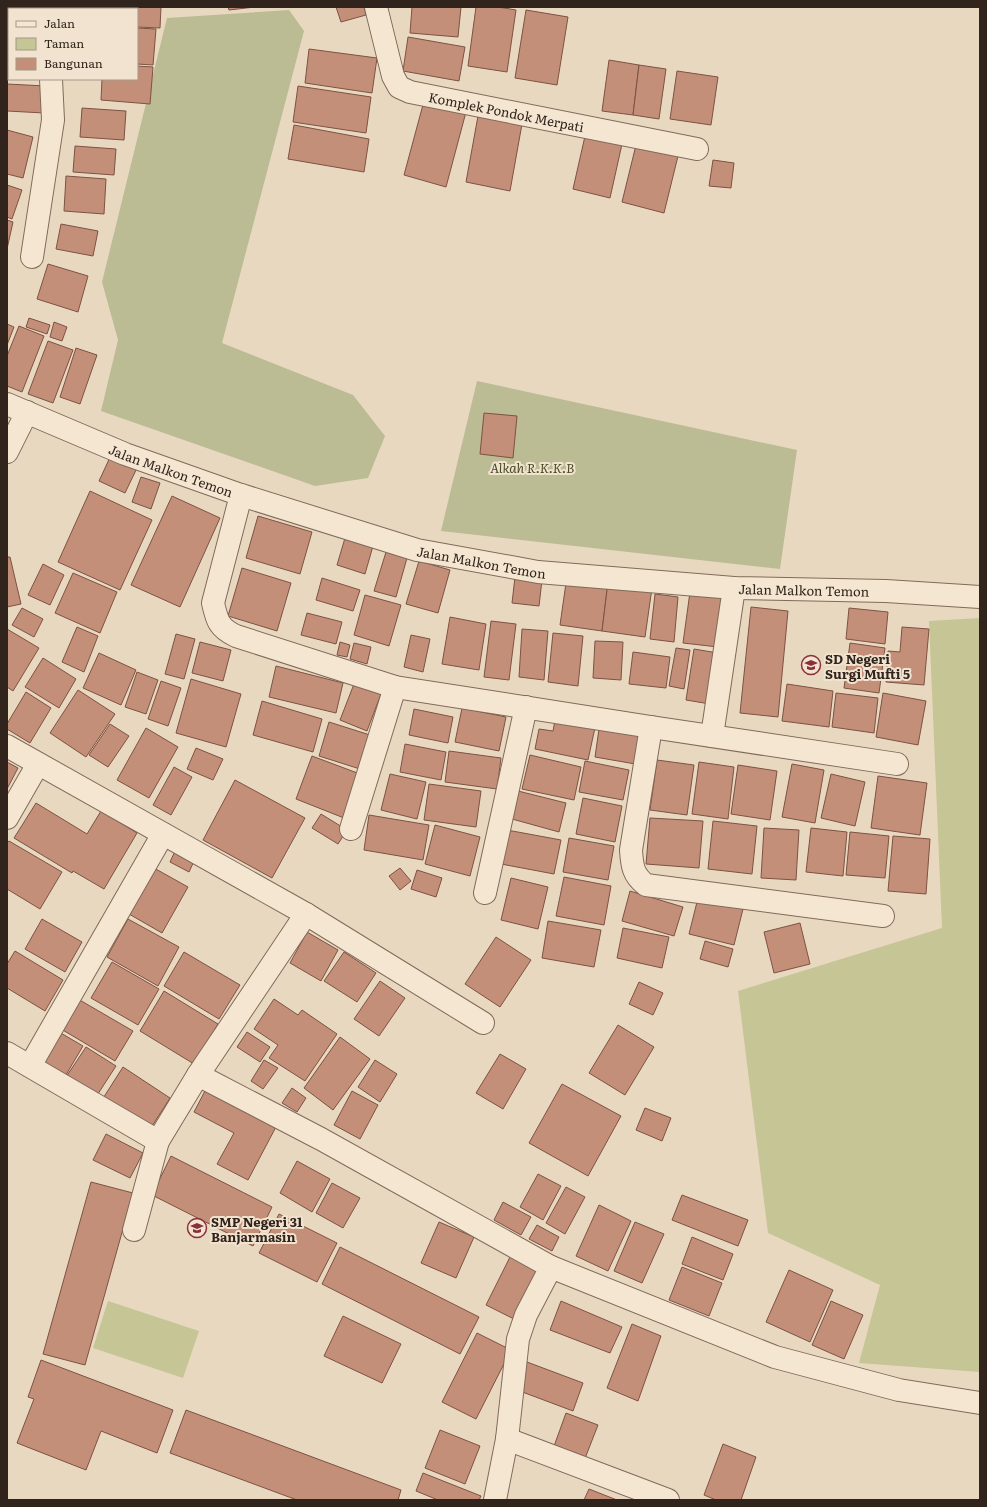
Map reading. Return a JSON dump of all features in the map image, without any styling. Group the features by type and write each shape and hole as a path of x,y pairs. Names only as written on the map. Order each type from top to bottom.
{"street":[{"name":"Komplek Pondok Merpati","path":"376,7 392,76 399,87 410,92 697,149"},
{"path":"32,258 53,120 51,80"},
{"path":"7,452 17,408"},
{"name":"Jalan Malkon Temon","path":"17,408 125,454 241,495 417,550 538,572 734,588 886,591 980,597"},
{"path":"241,495 213,603 216,618 225,630 236,636 395,687 651,728 897,764"},
{"path":"712,736 734,588"},
{"path":"351,828 395,687"},
{"path":"485,892 526,708"},
{"path":"651,728 631,850 632,866 636,878 646,885 884,916"},
{"path":"7,746 306,914 483,1023"},
{"path":"7,818 38,764"},
{"path":"30,1066 164,834"},
{"path":"134,1230 158,1141 198,1075 306,914"},
{"path":"7,1053 158,1141"},
{"path":"198,1075 321,1139 551,1267 775,1357 899,1390 980,1403"},
{"path":"495,1500 508,1439 518,1339 526,1315 551,1267"},
{"path":"508,1439 668,1500"}],"green space":[{"path":"289,10 304,31 222,343 353,395 385,436 368,478 315,486 101,411 118,340 102,282 167,18"},
{"name":"Alkah R.K.K.B","path":"477,381 797,450 780,569 441,531"},
{"path":"980,618 980,1372 859,1363 880,1285 768,1233 738,991 942,928 929,621"},
{"path":"108,1301 199,1331 183,1378 93,1348"}],"building":[{"path":"8,7 46,8 8,8"},
{"path":"161,7 160,28 138,27 138,8 105,8"},
{"path":"228,7 255,7 229,10"},
{"path":"336,7 364,7 366,15 341,22"},
{"path":"412,7 461,7 458,37 410,33"},
{"path":"476,7 498,7 516,10 507,72 468,66"},
{"path":"526,10 568,17 557,85 515,78"},
{"path":"138,28 156,29 153,65 138,64"},
{"path":"408,37 465,47 459,81 403,71"},
{"path":"7,45 8,45 8,66"},
{"path":"309,49 377,58 372,93 305,83"},
{"path":"609,60 639,65 633,115 602,111"},
{"path":"639,65 666,69 659,119 633,115"},
{"path":"138,66 153,67 150,104 101,100 102,80 138,80"},
{"path":"677,71 718,77 711,125 670,119"},
{"path":"7,84 46,86 44,113 7,111"},
{"path":"298,86 371,97 366,133 293,122"},
{"path":"424,101 466,112 446,187 404,175"},
{"path":"82,108 126,111 124,140 80,137"},
{"path":"478,116 522,124 510,191 466,182"},
{"path":"294,125 369,139 364,172 288,159"},
{"path":"7,130 33,137 23,178 7,174"},
{"path":"585,136 622,144 610,198 573,189"},
{"path":"636,145 678,156 664,213 622,202"},
{"path":"75,146 116,149 114,175 73,172"},
{"path":"713,160 734,163 731,188 709,186"},
{"path":"66,176 106,179 104,214 64,211"},
{"path":"7,185 22,190 12,219 7,217"},
{"path":"7,220 13,222 7,249"},
{"path":"61,224 98,231 93,256 56,249"},
{"path":"48,264 88,276 78,312 37,299"},
{"path":"29,318 50,325 47,334 26,327"},
{"path":"54,322 67,327 62,341 50,337"},
{"path":"7,324 14,327 7,345"},
{"path":"19,326 44,336 22,392 7,386 7,356"},
{"path":"48,341 73,350 53,403 28,394"},
{"path":"76,348 97,355 80,404 60,397"},
{"path":"484,413 517,416 513,458 480,454"},
{"path":"112,453 138,466 125,493 99,481"},
{"path":"141,477 160,483 151,509 132,502"},
{"path":"90,491 152,520 120,590 58,562"},
{"path":"172,496 220,518 180,607 131,585"},
{"path":"258,516 312,532 300,574 246,558"},
{"path":"345,538 373,546 365,574 337,565"},
{"path":"386,552 407,558 396,597 374,591"},
{"path":"7,557 10,557 21,604 7,607"},
{"path":"419,561 450,570 438,613 406,604"},
{"path":"43,564 64,575 50,605 28,595"},
{"path":"242,568 291,583 277,631 228,616"},
{"path":"73,573 117,592 100,633 55,613"},
{"path":"567,576 608,582 602,631 560,625"},
{"path":"515,577 542,580 539,606 512,603"},
{"path":"322,578 360,590 353,611 316,600"},
{"path":"608,582 652,588 645,637 602,631"},
{"path":"690,592 725,597 718,647 683,643"},
{"path":"655,594 678,597 674,642 650,639"},
{"path":"365,595 401,605 389,646 354,635"},
{"path":"751,607 788,611 778,717 740,713"},
{"path":"22,608 43,619 34,637 12,625"},
{"path":"849,608 888,612 885,644 846,639"},
{"path":"307,613 342,622 336,644 301,635"},
{"path":"450,617 486,624 479,670 442,664"},
{"path":"491,621 516,624 509,680 484,677"},
{"path":"77,627 98,636 84,672 62,662"},
{"path":"902,627 929,629 924,685 886,682 888,651 900,652"},
{"path":"7,629 39,648 13,691 7,687"},
{"path":"522,629 548,631 544,680 519,677"},
{"path":"553,633 583,636 578,686 548,682"},
{"path":"176,634 195,639 184,679 165,674"},
{"path":"411,635 430,639 423,672 404,667"},
{"path":"595,641 623,642 621,680 593,678"},
{"path":"200,642 231,650 223,681 192,673"},
{"path":"340,642 350,645 347,657 337,655"},
{"path":"354,643 371,647 367,664 350,659"},
{"path":"850,643 885,648 879,693 844,688"},
{"path":"676,648 690,650 684,689 669,686"},
{"path":"694,649 718,653 710,704 686,700"},
{"path":"633,652 670,657 666,688 629,684"},
{"path":"99,653 136,670 121,705 83,688"},
{"path":"43,658 76,679 59,708 25,687"},
{"path":"276,666 343,683 336,713 269,697"},
{"path":"137,672 158,680 146,714 125,707"},
{"path":"191,679 241,694 226,747 176,733"},
{"path":"161,681 181,688 168,726 148,719"},
{"path":"354,684 381,694 367,731 340,720"},
{"path":"787,684 833,691 829,727 782,721"},
{"path":"78,690 115,714 86,757 50,733"},
{"path":"26,692 51,708 30,743 7,729 7,724"},
{"path":"836,693 878,698 874,733 832,727"},
{"path":"883,693 926,701 918,745 876,737"},
{"path":"262,701 322,719 313,752 253,735"},
{"path":"462,708 506,717 499,751 455,742"},
{"path":"414,709 453,717 448,743 409,735"},
{"path":"556,715 596,723 588,760 535,749 539,729 553,731"},
{"path":"329,722 370,735 360,769 319,756"},
{"path":"600,722 646,730 641,765 595,757"},
{"path":"110,724 129,736 108,767 89,755"},
{"path":"146,728 178,747 149,798 117,780"},
{"path":"405,744 446,752 441,780 400,772"},
{"path":"196,748 223,759 213,780 187,769"},
{"path":"449,751 501,758 497,789 445,782"},
{"path":"530,755 581,767 574,800 522,789"},
{"path":"312,756 360,774 344,818 296,799"},
{"path":"657,760 694,765 687,815 650,810"},
{"path":"585,761 629,770 623,800 579,792"},
{"path":"7,762 18,768 7,789"},
{"path":"699,762 734,767 728,819 692,814"},
{"path":"792,764 824,770 815,823 782,817"},
{"path":"738,765 777,771 770,820 731,814"},
{"path":"174,767 192,777 171,815 153,805"},
{"path":"390,774 426,782 417,819 381,810"},
{"path":"831,774 865,782 855,826 821,818"},
{"path":"878,776 927,783 920,835 871,828"},
{"path":"235,780 305,818 272,878 203,840"},
{"path":"429,784 481,791 476,827 424,820"},
{"path":"518,791 566,803 559,832 512,819"},
{"path":"583,798 622,806 615,842 576,834"},
{"path":"36,803 87,834 101,811 137,833 104,889 73,871 72,873 14,838"},
{"path":"321,814 347,830 338,844 312,828"},
{"path":"369,815 429,825 423,860 364,850"},
{"path":"650,818 703,821 699,868 646,864"},
{"path":"713,821 757,826 752,874 708,869"},
{"path":"435,825 480,837 470,876 425,864"},
{"path":"764,828 799,830 796,880 761,878"},
{"path":"811,828 847,832 843,876 806,872"},
{"path":"507,830 561,840 554,874 501,864"},
{"path":"850,832 889,836 885,878 846,875"},
{"path":"893,836 930,839 926,894 888,891"},
{"path":"569,838 614,846 608,880 563,872"},
{"path":"9,841 62,872 40,909 7,889 7,843"},
{"path":"176,849 195,859 189,872 170,862"},
{"path":"154,868 188,887 162,933 129,914"},
{"path":"400,868 411,881 400,890 389,876"},
{"path":"417,870 442,878 436,897 411,889"},
{"path":"564,877 611,886 604,925 556,916"},
{"path":"511,878 548,887 538,929 501,920"},
{"path":"630,891 683,907 674,936 622,921"},
{"path":"698,898 743,909 734,945 689,934"},
{"path":"42,919 82,942 65,972 25,949"},
{"path":"128,919 179,947 158,986 107,957"},
{"path":"548,921 601,930 594,967 542,958"},
{"path":"800,923 810,964 774,973 764,932"},
{"path":"623,928 669,937 662,968 617,958"},
{"path":"307,932 338,950 321,981 290,963"},
{"path":"496,937 531,960 500,1007 465,984"},
{"path":"705,941 733,949 728,967 700,959"},
{"path":"15,951 63,980 45,1011 7,988 7,964"},
{"path":"184,952 240,985 219,1019 164,986"},
{"path":"344,952 376,973 357,1002 324,981"},
{"path":"112,962 159,989 138,1025 91,998"},
{"path":"380,981 405,998 379,1036 354,1019"},
{"path":"639,982 663,993 653,1015 629,1004"},
{"path":"164,991 218,1024 194,1064 140,1031"},
{"path":"78,999 133,1031 115,1061 61,1029"},
{"path":"274,999 298,1015 302,1010 337,1034 305,1081 269,1058 278,1045 254,1029"},
{"path":"618,1025 654,1047 625,1095 589,1073"},
{"path":"59,1032 83,1046 63,1080 39,1065"},
{"path":"247,1032 270,1047 260,1062 237,1047"},
{"path":"340,1037 370,1059 333,1110 304,1088"},
{"path":"86,1047 116,1066 94,1100 64,1080"},
{"path":"500,1054 526,1069 503,1109 476,1093"},
{"path":"264,1060 278,1068 263,1089 251,1081"},
{"path":"375,1060 397,1074 380,1102 358,1087"},
{"path":"123,1067 170,1098 147,1134 100,1103"},
{"path":"562,1084 621,1116 588,1176 529,1143"},
{"path":"292,1088 306,1098 297,1112 282,1103"},
{"path":"206,1089 277,1125 248,1180 217,1164 234,1133 194,1112"},
{"path":"352,1091 378,1105 360,1139 334,1125"},
{"path":"645,1108 671,1118 662,1141 636,1130"},
{"path":"106,1134 143,1153 130,1178 93,1160"},
{"path":"171,1156 272,1207 253,1246 152,1195"},
{"path":"297,1161 330,1179 312,1212 280,1193"},
{"path":"538,1174 561,1186 543,1220 520,1207"},
{"path":"91,1182 133,1193 85,1365 43,1354"},
{"path":"332,1183 360,1198 343,1228 316,1213"},
{"path":"566,1187 585,1197 565,1234 546,1223"},
{"path":"682,1195 748,1220 738,1246 672,1220"},
{"path":"503,1202 531,1217 521,1235 494,1220"},
{"path":"599,1205 631,1221 608,1271 576,1256"},
{"path":"279,1214 337,1243 317,1282 259,1253"},
{"path":"439,1222 474,1237 456,1278 421,1263"},
{"path":"635,1222 664,1234 642,1283 614,1271"},
{"path":"537,1225 559,1237 552,1251 529,1239"},
{"path":"692,1237 733,1254 723,1280 682,1264"},
{"path":"340,1247 479,1317 460,1354 322,1284"},
{"path":"513,1251 540,1266 514,1319 486,1305"},
{"path":"682,1267 722,1283 709,1316 669,1300"},
{"path":"789,1270 833,1290 810,1342 766,1322"},
{"path":"561,1301 622,1327 610,1353 550,1330"},
{"path":"831,1301 863,1315 844,1359 812,1345"},
{"path":"343,1316 401,1344 382,1383 324,1356"},
{"path":"632,1324 661,1336 638,1401 607,1388"},
{"path":"477,1333 511,1350 476,1419 442,1402"},
{"path":"41,1360 173,1410 157,1453 101,1431 86,1470 17,1443 34,1399 28,1397"},
{"path":"527,1362 583,1383 573,1411 517,1390"},
{"path":"186,1410 401,1490 398,1500 297,1500 170,1453"},
{"path":"566,1413 598,1425 584,1461 553,1449"},
{"path":"440,1430 480,1446 465,1484 425,1468"},
{"path":"723,1444 756,1457 741,1500 716,1500 704,1495"},
{"path":"423,1473 481,1496 479,1500 438,1500 416,1491"},
{"path":"589,1489 617,1500 584,1500"}],"place":[{"name":"SD Negeri Surgi Mufti 5","path":"811,665"},
{"name":"SMP Negeri 31 Banjarmasin","path":"197,1228"}]}
